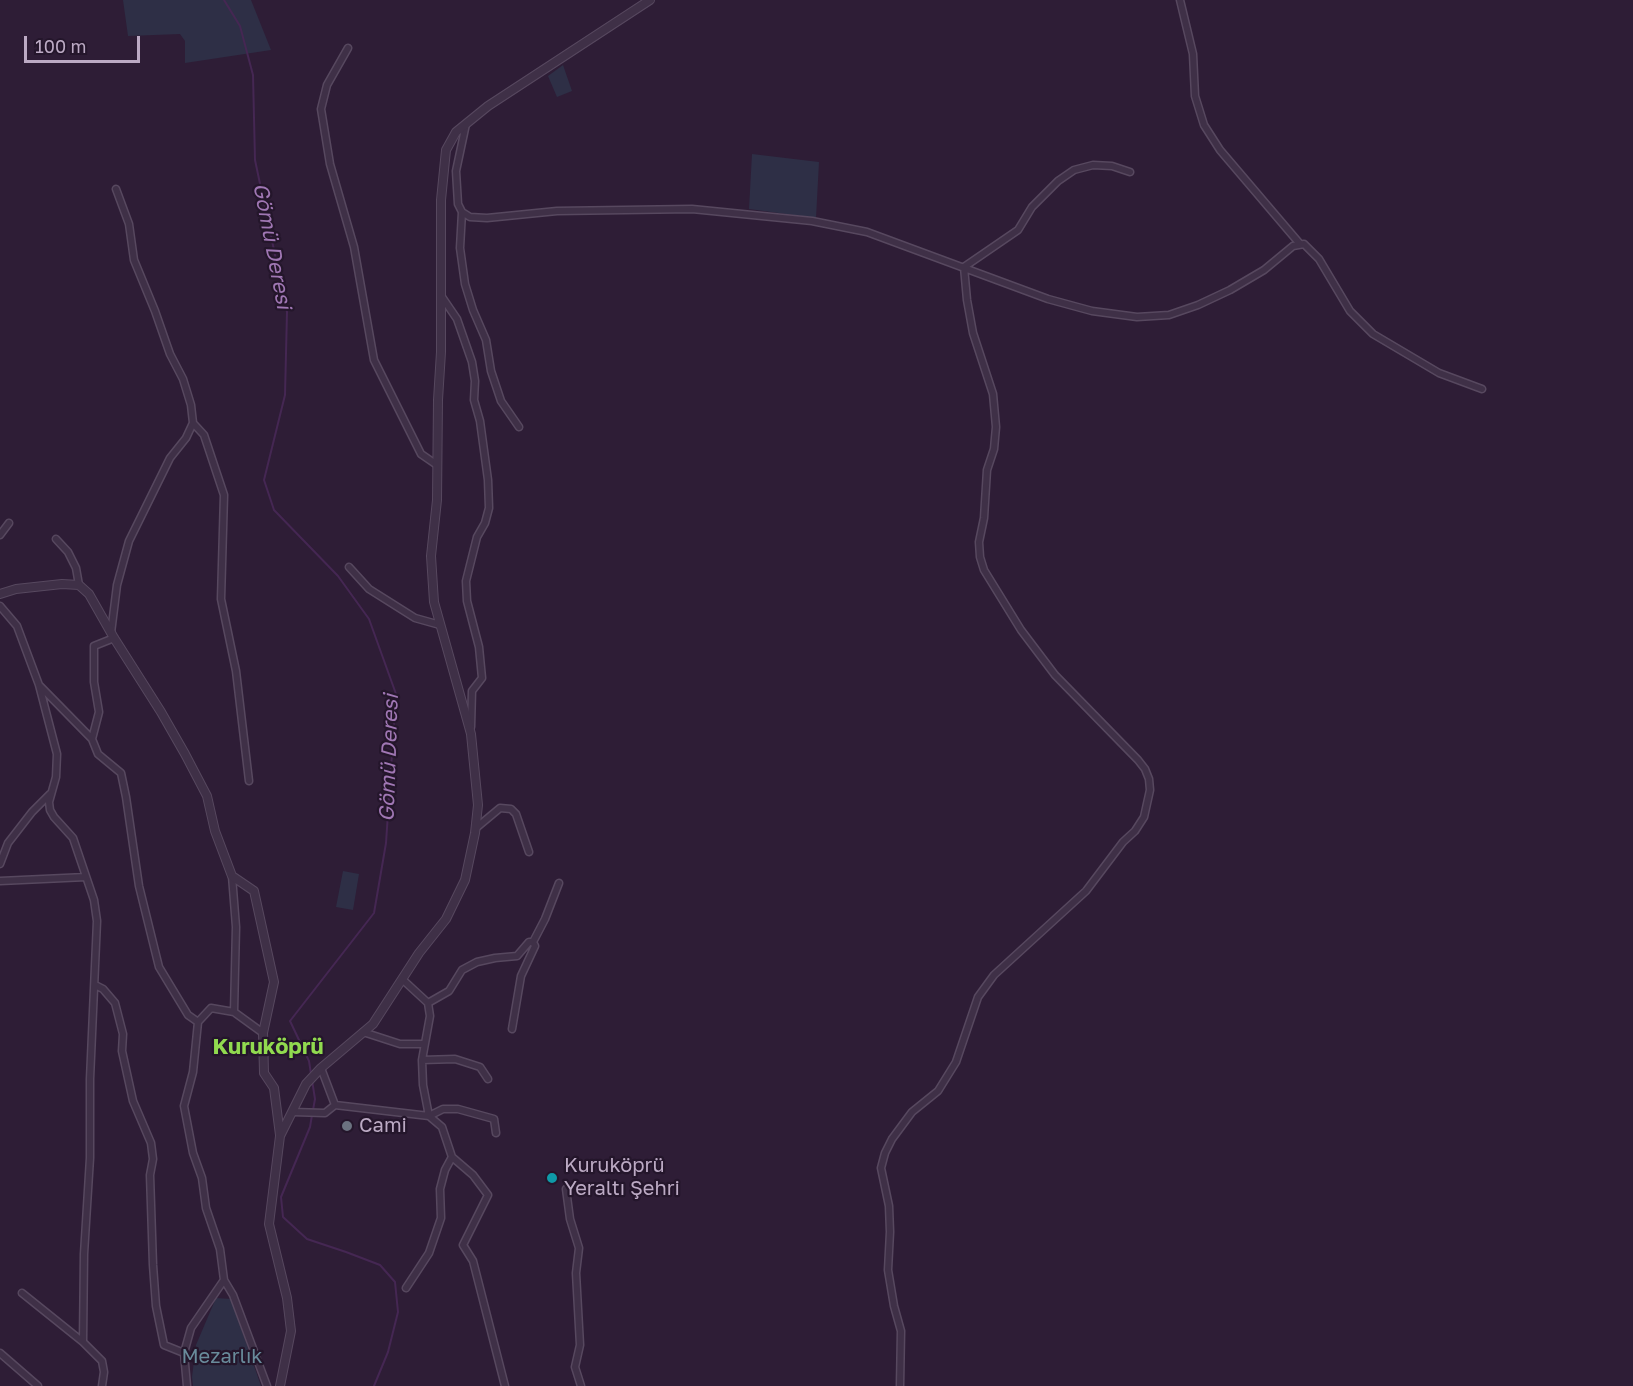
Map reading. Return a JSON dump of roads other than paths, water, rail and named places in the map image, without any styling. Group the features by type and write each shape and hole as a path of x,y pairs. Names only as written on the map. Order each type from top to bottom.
{"street":[{"path":"471,734 434,602 431,556 437,500 442,297 441,200 446,150 456,132 488,106 650,0"},
{"path":"1180,0 1193,54 1195,96 1204,125 1220,150 1300,244"},
{"path":"348,48 327,85 321,110 330,164 354,247 374,360 422,454 437,465"},
{"path":"466,124 456,171 458,204 462,212 460,248 465,284 472,310 486,340 491,371 501,401 519,427"},
{"path":"964,267 1018,230 1032,207 1058,181 1074,170 1102,165 1130,172"},
{"path":"113,636 117,585 129,541 170,458 186,438 193,423 191,405 183,379 170,354 134,260 129,224 116,189"},
{"path":"462,212 470,217 487,218 557,211 692,208 812,221 867,232 1048,299 1092,311 1137,317 1168,315 1230,290 1264,270 1293,246 1300,244 1307,246 1319,259 1350,311 1373,334 1439,373 1482,389"},
{"path":"900,1386 901,1331 888,1270 889,1206 881,1168 885,1153 892,1139 912,1112 938,1091 956,1062 978,997 994,975 1086,891 1144,817 1150,790 1149,779 1138,760 1055,675 1021,630 984,570 979,542 984,518 987,470 994,449 996,427 993,394 973,333 964,267"},
{"path":"280,1136 306,1084 321,1068 373,1024 419,953 446,919 465,880 476,828 478,805 471,734 472,691 482,678 479,646 467,601 466,581 477,537 485,523 489,507 488,480 480,421 474,400 475,381 472,362 456,319 442,297"},
{"path":"193,423 204,435 224,495 221,599 236,671 249,781"},
{"path":"0,535 9,523"},
{"path":"56,539 68,552 76,568 79,585 89,594 161,712 207,796 215,831 232,876 236,927 234,1012"},
{"path":"349,567 369,589 415,618 440,625"},
{"path":"0,594 16,588 62,584 79,585"},
{"path":"0,606 17,626 39,685 57,754 56,777 50,794 50,810 73,838 94,900 97,921 90,1079 90,1158 84,1254 83,1342"},
{"path":"92,739 99,712 94,682 94,646 113,636"},
{"path":"39,685 92,739 98,754 121,773 139,886 159,966 188,1014 198,1022"},
{"path":"0,864 8,843 32,812 50,794"},
{"path":"476,828 501,808 511,808 516,814 529,852"},
{"path":"232,876 254,891 274,982 263,1033 264,1073 274,1088 280,1136 269,1224 287,1298 291,1331 280,1386"},
{"path":"0,881 86,877"},
{"path":"428,1003 448,991 462,970 477,962 517,956 528,943 533,942 559,883"},
{"path":"512,1029 521,976 536,946 533,942"},
{"path":"402,980 428,1003 430,1016 422,1060 423,1084 429,1116 442,1127 453,1156 473,1175 488,1196 463,1245 473,1261 505,1386"},
{"path":"95,986 103,989 115,1003 123,1034 122,1051 134,1101 151,1143 153,1265 156,1306 164,1345 184,1353"},
{"path":"263,1033 234,1012 210,1008 198,1022 193,1072 184,1106 193,1153 202,1178 206,1208 219,1249 224,1280 233,1295 267,1386"},
{"path":"363,1032 400,1044 424,1044"},
{"path":"422,1060 455,1059 480,1067 488,1079"},
{"path":"321,1068 335,1105"},
{"path":"293,1112 325,1113 335,1105 429,1116 443,1109 458,1109 494,1119 496,1133"},
{"path":"406,1288 429,1253 441,1218 440,1189 445,1170 453,1156"},
{"path":"566,1189 570,1219 579,1248 576,1273 580,1345 575,1366 581,1386"},
{"path":"187,1386 184,1353 191,1328 224,1280"},
{"path":"22,1293 83,1342 102,1361 104,1372 102,1386"},
{"path":"0,1353 38,1386"}],"waterway":[{"name":"Gömü Deresi","path":"224,0 240,26 253,75 255,160 287,312 285,395 264,480 274,510 338,576 369,619 396,694 386,843 374,913 290,1021 309,1061 311,1074"},
{"name":"Gömü Deresi","path":"312,1080 315,1099 313,1110"},
{"name":"Gömü Deresi","path":"312,1115 310,1127 281,1197 283,1217 307,1239 380,1265 395,1282 398,1312 388,1352 374,1386"}],"place":[{"name":"Cami","path":"347,1126"},
{"name":"Kuruköprü Yeraltı Şehri","path":"552,1178"}],"district":[{"name":"Kuruköprü","path":"268,1047"}],"park label":[{"name":"Mezarlık","path":"222,1357"}]}
